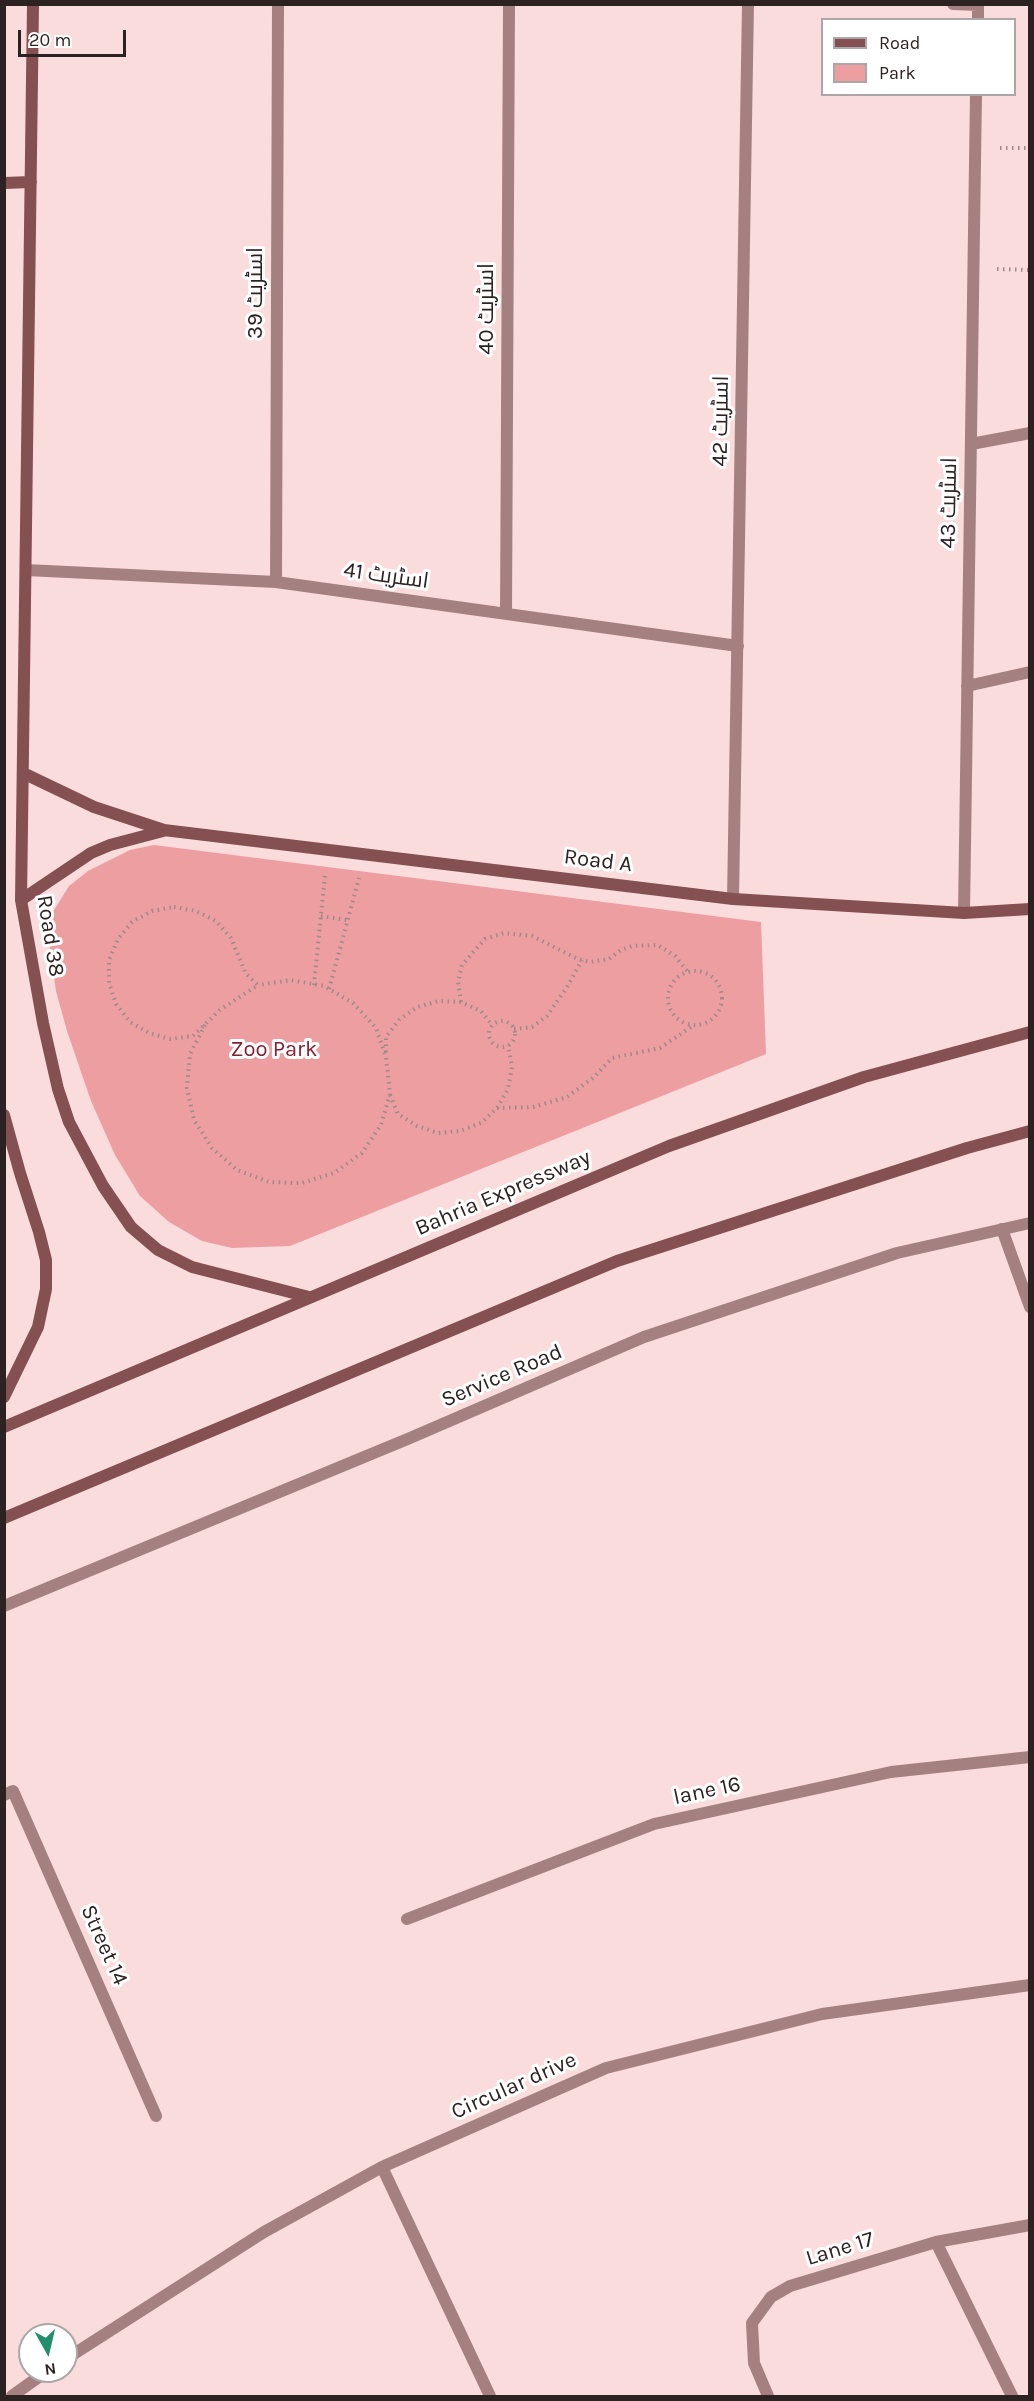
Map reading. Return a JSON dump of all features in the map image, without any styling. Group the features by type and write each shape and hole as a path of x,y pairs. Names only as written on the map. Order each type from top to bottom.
{"main road":[{"name":"Road 38","path":"33,4 21,900 43,1023 58,1089 69,1122 103,1186 131,1227 158,1250 192,1267 309,1297"},
{"path":"4,183 31,182"},
{"path":"23,773 94,807 164,830"},
{"path":"21,900 91,853 110,844 164,830"},
{"name":"Road A","path":"164,830 733,899 964,913 1029,909"},
{"name":"Bahria Expressway","path":"4,1427 669,1146 864,1077 1029,1032"},
{"path":"4,1115 46,1260 46,1289 38,1327 4,1397"},
{"path":"4,1518 617,1261 968,1148 1029,1131"}],"street":[{"name":"اسٹریٹ 39","path":"276,582 278,4"},
{"name":"اسٹریٹ 40","path":"506,613 509,4"},
{"name":"اسٹریٹ 42","path":"733,899 748,4"},
{"path":"953,4 978,5"},
{"name":"اسٹریٹ 43","path":"964,913 976,96"},
{"path":"971,444 1029,434"},
{"name":"اسٹریٹ 41","path":"26,570 276,582 738,646"},
{"path":"967,686 1029,672"},
{"name":"Service Road","path":"4,1606 410,1438 644,1337 897,1253 1029,1223"},
{"path":"1002,1229 1029,1307"},
{"name":"lane 16","path":"407,1919 654,1824 891,1772 1029,1758"},
{"name":"Street 14","path":"9,1793 156,2116"},
{"name":"Circular drive","path":"78,2351 264,2232 382,2167 606,2068 822,2014 1029,1985"},
{"path":"382,2167 486,2395"},
{"name":"Lane 17","path":"768,2397 754,2363 752,2323 771,2297 790,2286 936,2242 1029,2225"},
{"path":"936,2242 1012,2397"},
{"path":"12,2397 31,2383"}],"path":[{"path":"974,269 1029,270"},
{"path":"314,985 327,850"},
{"path":"328,989 365,854"},
{"path":"258,985 246,974 231,938 216,921 196,911 174,907 152,911 132,922 118,939 109,960 109,983 116,1004 130,1022 149,1034 170,1039 193,1036 206,1026 220,1010 258,985 291,980 328,989 353,1004 376,1028 386,1057"},
{"path":"321,916 347,920"},
{"path":"461,1002 458,982 462,965 478,945 491,936 511,932 526,934 590,962 609,959 626,948 652,945 663,947 675,956 688,972"},
{"path":"514,1029 532,1027 547,1016 572,980 582,960"},
{"path":"497,1108 533,1107 567,1097 594,1077 612,1058 660,1048 694,1025 710,1021 722,1006 723,996 716,980 699,971 688,972 674,980 670,988 669,1005 678,1019 694,1025"},
{"path":"492,1025 481,1011 461,1002 439,1001 417,1007 399,1020 386,1037 390,1094 398,1114 417,1126 438,1132 460,1131 481,1123 497,1108 508,1089 512,1067 508,1046"},
{"path":"504,1020 514,1029 514,1038 508,1046 501,1047 493,1044 488,1033 492,1025 504,1020"},
{"path":"206,1026 190,1054 187,1088 194,1120 212,1149 237,1170 258,1178 269,1182 302,1183 334,1173 362,1153 381,1125 390,1094"}],"green space":[{"name":"Zoo Park","path":"154,845 761,922 766,1054 290,1246 232,1248 202,1241 169,1222 140,1196 115,1155 91,1101 67,1031 56,991 50,951 49,918 69,886 88,871 130,850"}]}
